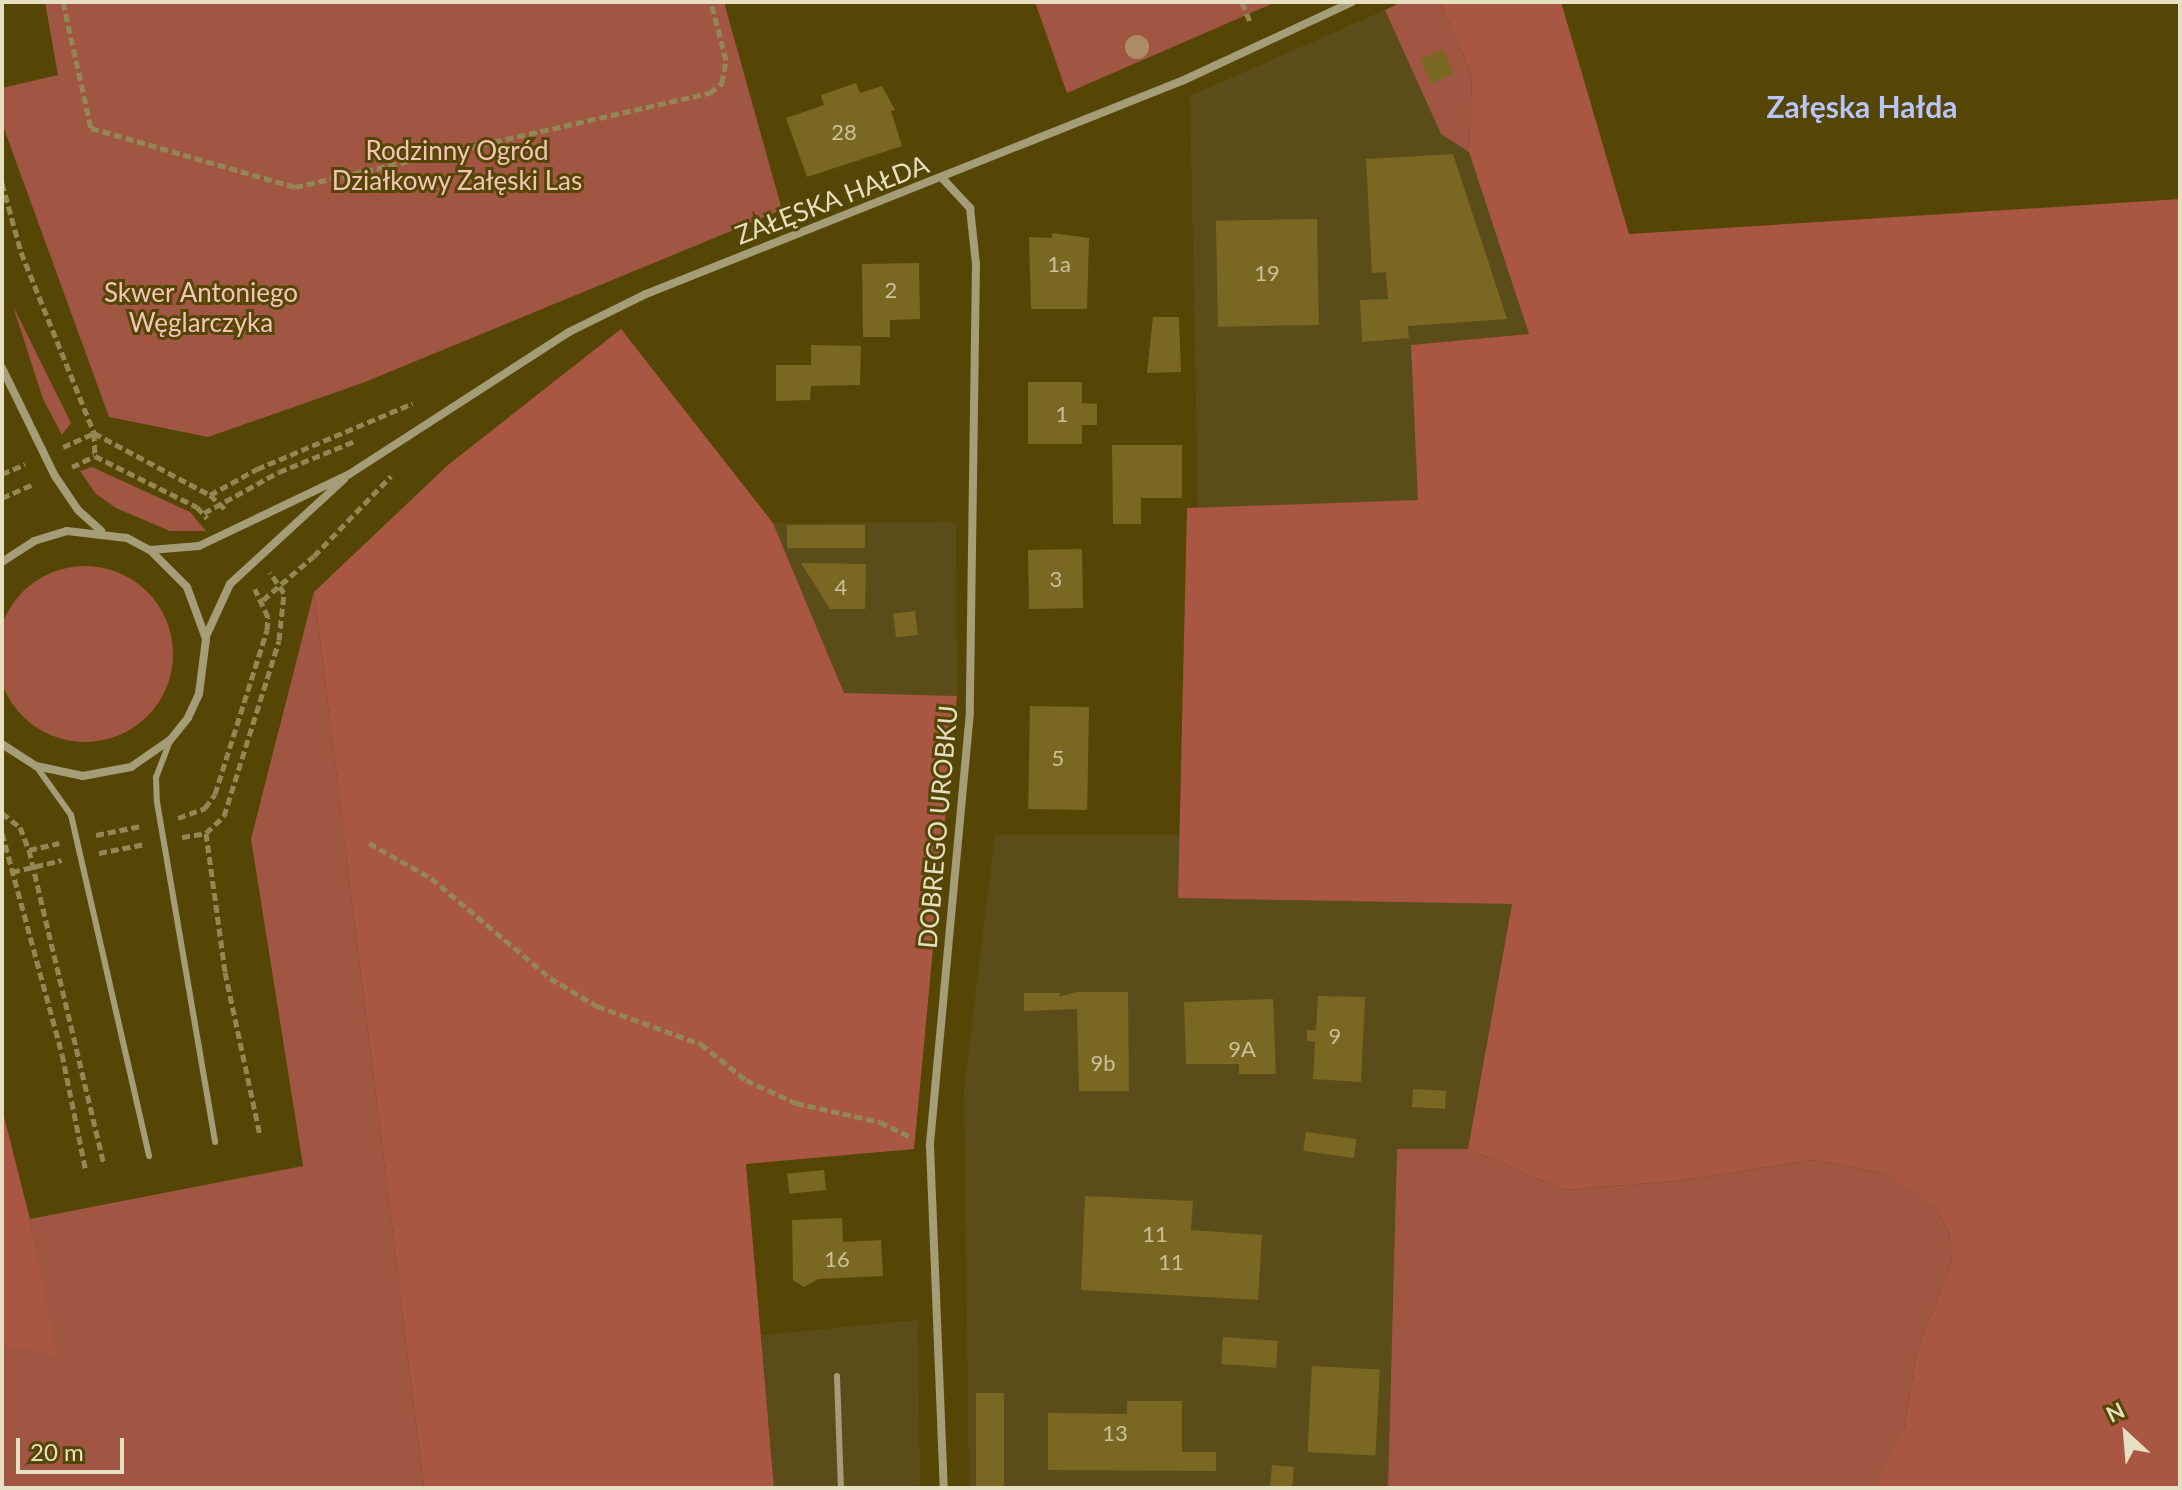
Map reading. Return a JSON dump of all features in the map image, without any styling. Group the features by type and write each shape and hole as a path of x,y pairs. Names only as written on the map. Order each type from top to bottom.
{"street":[{"name":"ZAŁĘSKA HAŁDA","path":"150,550 176,551 219,536 348,475 569,332 646,294 943,179 1184,80 1352,2"},
{"name":"DOBREGO UROBKU","path":"943,179 970,208 975,229 972,584 963,814 930,1146 944,1488"},
{"path":"2,368 55,476 78,510 101,532 150,550 187,587 206,639"},
{"name":"ZAŁĘSKA HAŁDA","path":"170,740 199,694 206,639 220,598 242,571 348,475"},
{"path":"2,562 56,535 101,532"},
{"path":"2,744 36,766 83,776 131,767 170,740"}],"lane":[{"path":"170,740 156,777 161,822 215,1142"},
{"path":"36,766 61,797 77,839 149,1156"},
{"path":"837,1376 841,1488"}],"path":[{"path":"63,2 91,128 295,187 710,93 722,83 726,60 711,2"},
{"path":"1242,2 1252,25"},
{"path":"2,183 21,252 94,433 95,456"},
{"path":"210,495 257,469 423,399"},
{"path":"2,474 94,433"},
{"path":"94,433 210,495 239,528"},
{"path":"204,513 279,472 369,436"},
{"path":"2,498 95,456"},
{"path":"95,456 204,513 219,536"},
{"path":"263,600 396,471"},
{"path":"12,872 206,833 224,816 279,640 285,608 279,586 260,557"},
{"path":"29,850 161,822 205,808 215,794 267,630 263,600 242,571"},
{"path":"2,813 20,827 29,850 104,1165"},
{"path":"2,833 62,1054 86,1172"},
{"path":"206,833 225,972 260,1135"},
{"path":"369,843 431,878 550,978 597,1006 701,1044 746,1080 796,1103 880,1122 930,1146"}],"shaded area":[{"path":"1440,2 1561,2 1629,234 2180,199 2180,1488 1875,1488 1904,1428 1917,1352 1952,1261 1949,1232 1934,1205 1886,1174 1814,1160 1676,1181 1564,1190 1468,1149 1512,904 1178,898 1187,508 1418,500 1411,345 1529,334 1469,152 1472,75"},
{"path":"1385,10 1441,133 1469,152 1529,334 1412,345 1419,500 1198,508 1190,96"},
{"path":"621,329 773,523 844,693 957,696 914,1149 746,1164 774,1488 424,1488 314,592 448,465"},
{"path":"956,522 957,696 844,694 773,523"},
{"path":"995,835 1180,835 1179,898 1512,904 1468,1149 1397,1149 1388,1488 969,1488 964,1089"},
{"path":"2,1109 30,1219 57,1356 2,1346"},
{"path":"918,1320 920,1488 774,1488 761,1335"}],"green space":[{"name":"Rodzinny Ogród Działkowy Załęski Las","path":"45,2 724,2 782,210 365,382 208,437 109,417 2,123 2,88 58,75"},
{"path":"1035,2 1276,2 1067,93"},
{"path":"1402,2 1440,2 1472,75 1469,152 1441,134 1385,10"},
{"path":"13,306 71,423 62,435 43,399"},
{"path":"92,467 190,512 206,531 170,531 116,508 96,494 80,471"},
{"path":"85,566 119,573 147,592 166,620 173,654 166,688 147,716 119,735 85,742 51,735 23,716 4,688 -3,654 4,620 23,592 51,573"},
{"path":"314,592 424,1488 2,1488 2,1346 56,1355 30,1219 303,1166 251,839"},
{"path":"1397,1149 1468,1149 1564,1190 1676,1181 1814,1160 1886,1174 1917,1190 1934,1205 1949,1232 1952,1261 1917,1352 1904,1428 1887,1472 1875,1488 1388,1488"}],"building":[{"path":"1443,49 1454,74 1431,84 1420,59"},
{"path":"856,83 860,93 882,86 895,110 891,111 902,146 807,177 786,118 824,105 821,95"},
{"path":"1453,154 1507,319 1408,326 1409,338 1362,342 1360,300 1388,299 1386,272 1372,273 1366,159"},
{"path":"1317,219 1319,325 1218,327 1216,221"},
{"path":"1052,233 1089,238 1087,309 1031,309 1029,237 1052,238"},
{"path":"919,263 920,319 890,320 890,337 863,337 862,264"},
{"path":"1153,317 1179,317 1181,372 1147,373"},
{"path":"811,345 861,346 860,385 811,386 810,400 776,401 776,365 811,365"},
{"path":"1028,382 1082,382 1082,403 1097,404 1097,425 1082,425 1082,444 1028,444"},
{"path":"1112,445 1182,445 1182,498 1141,498 1141,524 1113,524"},
{"path":"787,525 865,525 865,548 787,548"},
{"path":"1082,549 1083,608 1029,609 1028,550"},
{"path":"801,563 866,564 865,609 830,609"},
{"path":"915,611 918,635 896,638 893,614"},
{"path":"1030,706 1089,707 1087,810 1028,809"},
{"path":"1076,992 1128,992 1129,1091 1079,1091 1077,1009 1024,1011 1024,993 1060,993 1059,997"},
{"path":"1318,996 1365,997 1361,1082 1313,1079 1315,1042 1307,1041 1307,1030 1316,1030"},
{"path":"1273,999 1276,1074 1239,1074 1239,1064 1186,1064 1184,1002"},
{"path":"1413,1089 1446,1091 1445,1109 1412,1107"},
{"path":"1306,1132 1357,1139 1354,1158 1303,1151"},
{"path":"824,1170 826,1190 789,1194 787,1174"},
{"path":"1085,1196 1193,1201 1191,1230 1262,1235 1258,1300 1081,1290"},
{"path":"842,1218 843,1242 881,1240 883,1276 818,1279 804,1287 793,1280 792,1220"},
{"path":"1223,1337 1278,1341 1276,1368 1221,1364"},
{"path":"1312,1366 1380,1370 1375,1455 1307,1452"},
{"path":"976,1393 1004,1393 1004,1487 976,1487"},
{"path":"1127,1401 1182,1401 1182,1452 1216,1452 1216,1471 1048,1470 1048,1413 1127,1414"},
{"path":"1272,1465 1294,1467 1292,1488 1270,1488"}],"district":[{"name":"Załęska Hałda","path":"1862,106"}],"park label":[{"name":"Skwer Antoniego Węglarczyka","path":"201,308"}]}
